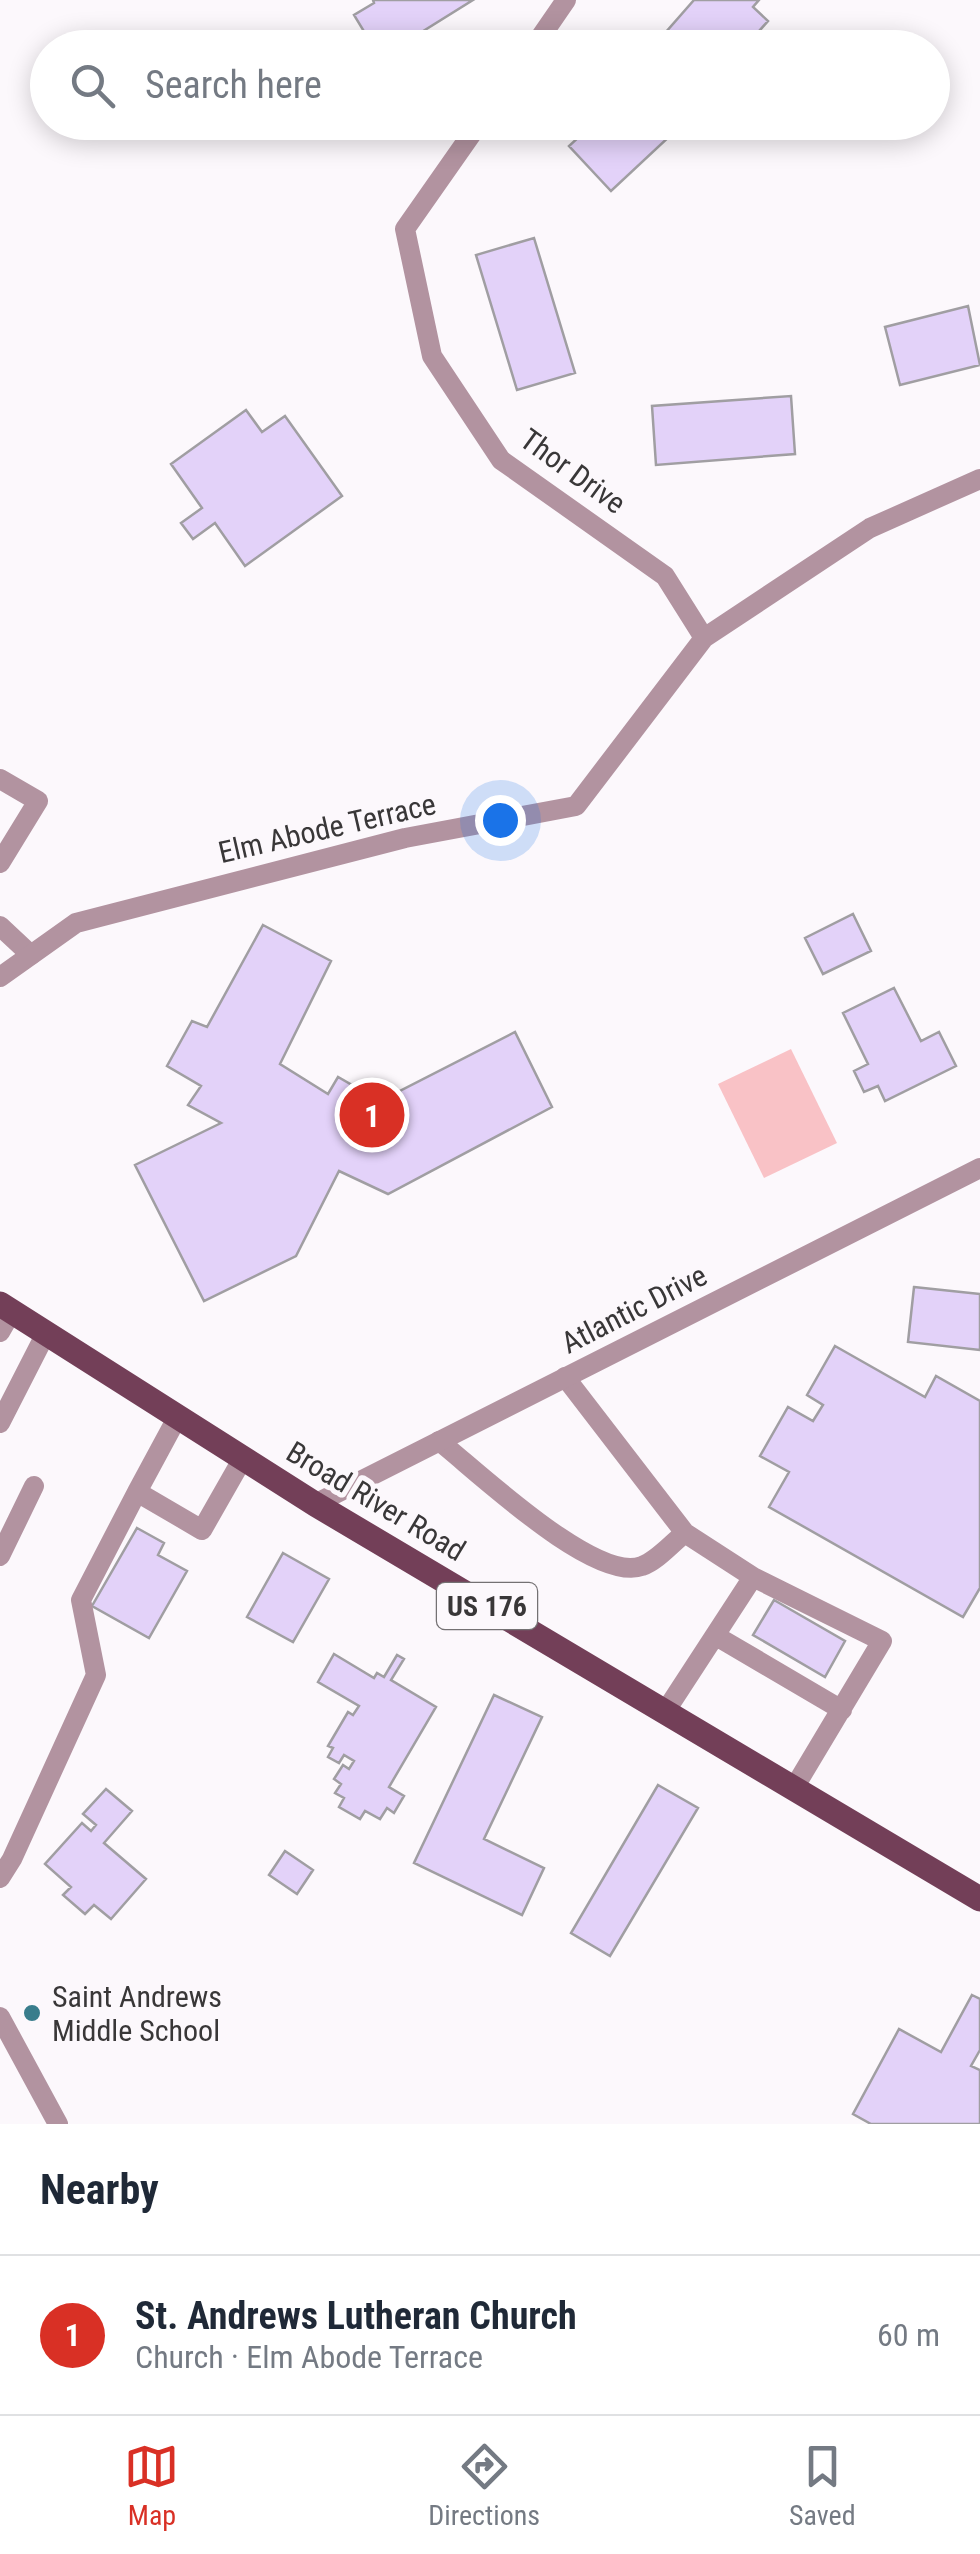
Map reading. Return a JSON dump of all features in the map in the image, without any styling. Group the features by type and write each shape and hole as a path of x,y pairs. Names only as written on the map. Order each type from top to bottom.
{"main road":[{"name":"Broad River Road","path":"4,1316 46,1333 315,1504 980,1899"}],"street":[{"path":"545,30 566,0"},
{"name":"Thor Drive","path":"467,140 405,229 432,356 502,460 665,576 704,638"},
{"name":"Elm Abode Terrace","path":"0,977 76,923 405,838 576,806 704,638 870,528 980,479"},
{"path":"0,780 38,801 0,863"},
{"path":"0,926 32,955"},
{"name":"Atlantic Drive","path":"315,1504 980,1168"},
{"path":"0,1423 46,1333"},
{"path":"565,1378 685,1532 753,1577 882,1641 794,1788"},
{"path":"0,1878 12,1860 96,1674 81,1600 178,1416"},
{"path":"439,1441 562,1542 621,1568 642,1566 685,1532"},
{"path":"137,1492 202,1530 243,1458"},
{"path":"0,1556 34,1486"},
{"path":"666,1712 753,1577"},
{"path":"716,1636 842,1710"},
{"path":"0,2017 58,2124"}],"shaded area":[{"path":"791,1049 837,1143 764,1178 718,1084"}],"building":[{"path":"373,0 473,0 425,30 363,30 354,15"},
{"path":"694,0 759,0 753,7 768,21 760,30 668,30"},
{"path":"576,140 666,140 611,191 569,146"},
{"path":"534,238 575,373 517,390 476,255"},
{"path":"968,306 980,365 900,385 885,327"},
{"path":"791,396 795,454 656,465 652,406"},
{"path":"246,410 262,432 285,416 342,496 245,566 215,523 193,539 181,523 202,508 171,464"},
{"path":"853,914 871,951 823,974 805,938"},
{"path":"263,925 331,961 280,1064 328,1094 338,1077 380,1101 515,1032 552,1107 388,1194 339,1171 296,1256 204,1301 135,1165 221,1123 188,1105 201,1086 167,1066 192,1021 207,1027"},
{"path":"894,988 921,1041 939,1032 956,1066 885,1101 878,1086 864,1092 854,1071 868,1064 843,1013"},
{"path":"914,1287 980,1294 980,1350 908,1342"},
{"path":"835,1346 925,1397 936,1376 980,1401 980,1588 963,1617 769,1507 789,1472 760,1456 788,1407 813,1421 823,1405 807,1395"},
{"path":"137,1528 164,1543 158,1555 187,1571 149,1638 92,1606"},
{"path":"283,1553 329,1579 293,1642 247,1617"},
{"path":"774,1600 845,1641 825,1677 753,1635"},
{"path":"334,1654 374,1678 377,1673 384,1677 397,1655 404,1659 391,1680 436,1707 389,1787 404,1796 394,1813 387,1808 380,1819 365,1811 360,1819 339,1807 344,1798 335,1793 341,1784 334,1779 343,1765 349,1769 354,1761 344,1755 339,1763 328,1757 333,1748 328,1746 348,1712 353,1715 359,1706 318,1682"},
{"path":"494,1695 542,1717 484,1839 544,1868 522,1915 414,1863"},
{"path":"658,1785 698,1808 610,1956 571,1933"},
{"path":"106,1789 132,1811 104,1843 146,1879 111,1919 94,1905 85,1914 63,1895 71,1887 45,1864 82,1823 91,1831 96,1825 83,1814"},
{"path":"285,1851 313,1870 297,1894 269,1875"},
{"path":"972,1995 980,1999 980,2050 971,2066 980,2070 980,2124 871,2124 853,2114 899,2029 941,2052"}],"place":[{"name":"St. Andrews Lutheran Church","path":"372,1115"},
{"name":"Saint Andrews Middle School","path":"32,2013"}]}
